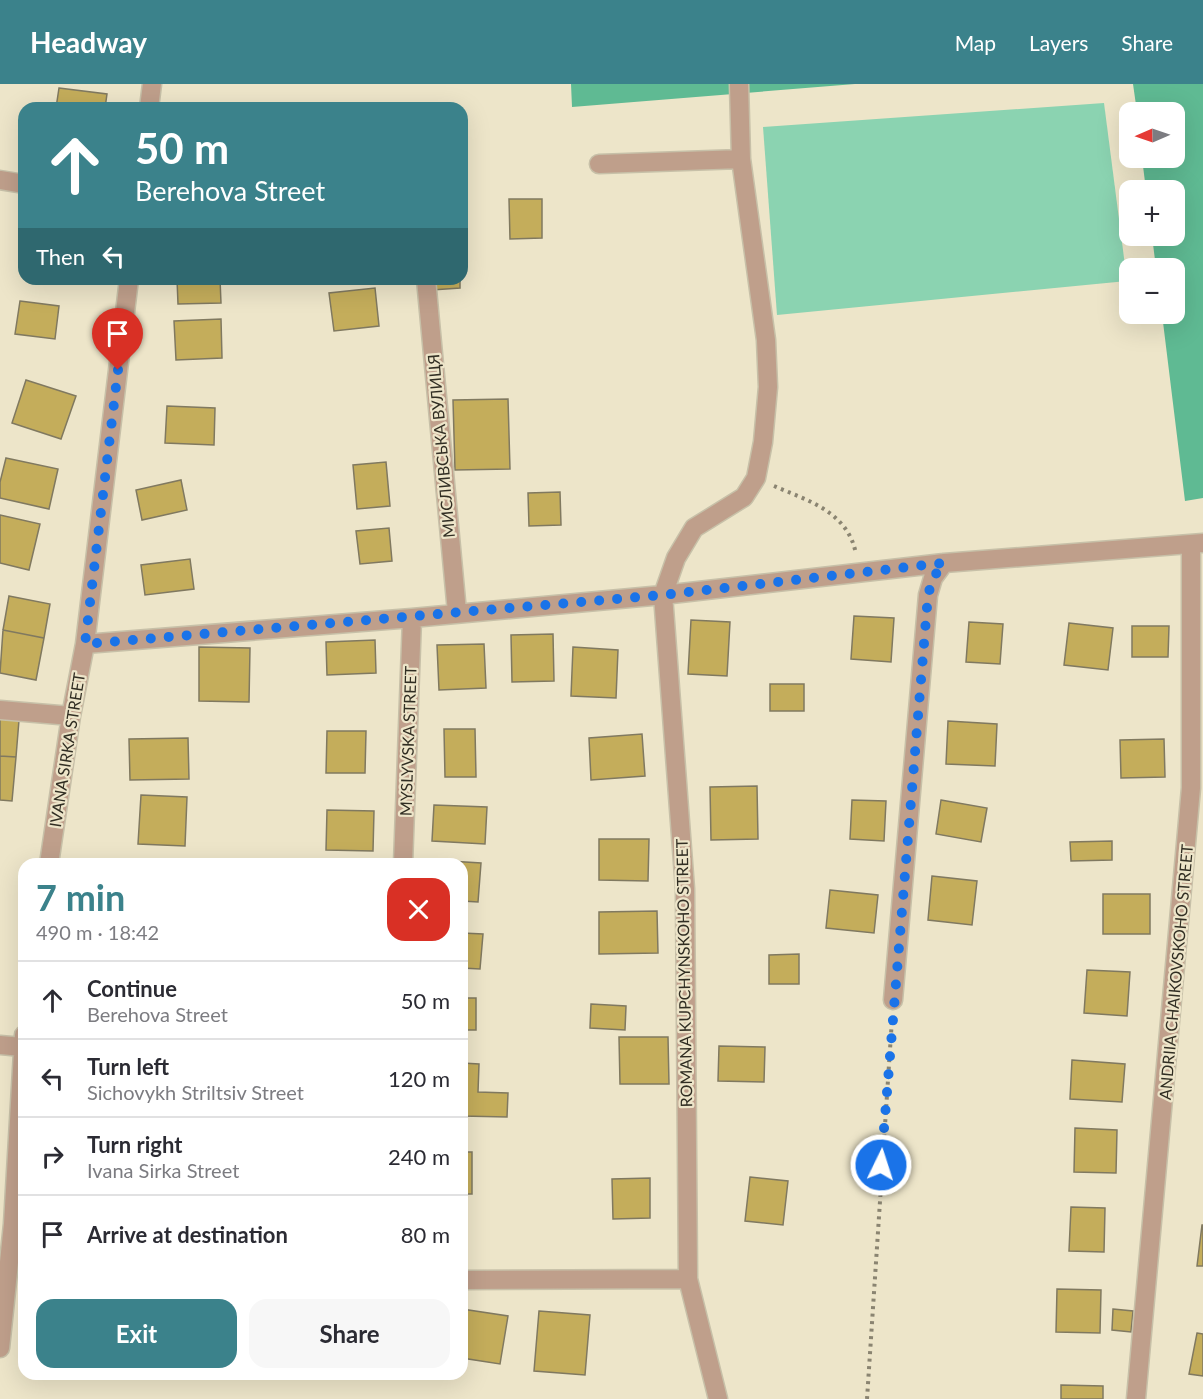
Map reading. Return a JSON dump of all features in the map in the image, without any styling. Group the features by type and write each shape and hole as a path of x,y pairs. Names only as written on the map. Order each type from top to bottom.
{"street":[{"path":"150,102 152,84"},
{"path":"663,595 675,558 694,528 744,497 756,478 763,442 768,387 766,340 741,159 739,84"},
{"path":"599,164 741,159"},
{"path":"0,180 18,182"},
{"name":"IVANA SIRKA STREET","path":"50,858 71,716 85,644 128,285"},
{"name":"МИСЛИВСЬКА ВУЛИЦЯ","path":"427,285 457,612"},
{"path":"85,644 412,618 457,612 663,595 944,563 1197,543"},
{"name":"ANDRIIA CHAIKOVSKOHO STREET","path":"1136,1399 1191,788 1197,543"},
{"path":"893,1000 928,595 933,578 944,563"},
{"name":"ROMANA KUPCHYNSKOHO STREET","path":"663,595 686,889 688,1280 718,1399"},
{"name":"MYSLYVSKA STREET","path":"403,858 412,618"},
{"path":"0,710 71,716"},
{"path":"0,1045 18,1042"},
{"path":"0,1348 18,1224"},
{"path":"468,1280 688,1280"}],"path":[{"path":"756,478 814,502 840,522 854,543 860,573"},
{"path":"867,1399 893,1000"}],"green space":[{"path":"571,84 855,84 572,107"},
{"path":"1133,84 1203,84 1203,498 1185,501 1163,324 1185,324 1185,258 1155,258 1153,246 1185,246 1185,180 1145,180 1143,168 1185,168 1185,102 1136,102"},
{"path":"1104,103 1119,219 1119,246 1122,246 1124,258 1119,258 1119,282 777,315 763,127"}],"building":[{"path":"59,88 107,94 106,102 57,102"},
{"path":"509,199 542,199 542,238 510,239"},
{"path":"177,285 220,285 221,303 178,304"},
{"path":"432,285 460,285 460,288 432,290"},
{"path":"375,288 379,326 334,331 329,293"},
{"path":"20,301 59,306 55,339 15,334"},
{"path":"221,319 222,358 176,360 174,321"},
{"path":"26,380 76,396 61,439 12,423"},
{"path":"508,399 510,469 455,470 453,400"},
{"path":"167,406 215,408 214,445 165,443"},
{"path":"6,458 58,469 49,509 0,498 0,482"},
{"path":"386,462 390,506 357,509 353,465"},
{"path":"181,480 187,510 142,520 136,490"},
{"path":"560,492 561,525 529,526 528,493"},
{"path":"0,515 40,524 29,570 0,563"},
{"path":"389,528 392,561 360,564 356,531"},
{"path":"190,559 194,589 145,595 141,565"},
{"path":"9,596 50,604 44,638 3,630"},
{"path":"854,616 894,618 891,662 851,659"},
{"path":"691,620 730,622 727,676 688,674"},
{"path":"969,622 1003,624 1000,664 966,662"},
{"path":"1069,623 1113,628 1108,670 1064,665"},
{"path":"1132,626 1169,626 1168,657 1132,657"},
{"path":"3,630 44,638 36,680 0,673"},
{"path":"553,634 554,681 512,682 511,635"},
{"path":"375,640 376,673 327,675 326,642"},
{"path":"484,644 486,688 439,690 437,645"},
{"path":"199,647 250,648 249,702 199,701"},
{"path":"573,647 618,650 616,698 571,696"},
{"path":"770,684 804,684 804,711 770,711"},
{"path":"0,719 19,720 16,757 0,756"},
{"path":"948,721 997,724 995,766 946,764"},
{"path":"444,729 475,729 476,777 445,777"},
{"path":"327,731 366,731 365,773 326,773"},
{"path":"642,734 645,776 591,780 589,738"},
{"path":"188,738 189,779 130,780 129,739"},
{"path":"1164,739 1165,777 1121,778 1120,740"},
{"path":"0,756 16,757 12,801 0,800"},
{"path":"757,786 758,839 711,840 710,787"},
{"path":"141,795 187,797 185,846 138,844"},
{"path":"852,800 886,801 884,841 850,839"},
{"path":"941,800 987,808 981,842 936,834"},
{"path":"434,805 487,807 485,844 432,841"},
{"path":"327,810 374,811 373,851 326,850"},
{"path":"599,839 649,839 648,881 599,880"},
{"path":"1112,841 1112,860 1071,861 1070,842"},
{"path":"468,862 481,863 478,902 468,901"},
{"path":"932,876 977,881 972,925 928,920"},
{"path":"830,890 878,895 874,933 826,928"},
{"path":"1103,894 1150,894 1150,934 1103,934"},
{"path":"657,911 658,953 599,954 599,912"},
{"path":"468,933 483,934 480,969 468,968"},
{"path":"799,954 799,984 769,984 769,955"},
{"path":"1087,970 1130,972 1127,1016 1084,1013"},
{"path":"468,998 476,998 476,1030 468,1030"},
{"path":"591,1004 626,1006 625,1030 590,1028"},
{"path":"619,1037 668,1037 669,1084 620,1084"},
{"path":"719,1046 765,1047 764,1082 718,1081"},
{"path":"1072,1060 1125,1064 1122,1102 1070,1099"},
{"path":"468,1063 479,1064 478,1092 508,1093 507,1117 468,1116"},
{"path":"1075,1128 1117,1130 1116,1173 1074,1172"},
{"path":"468,1152 472,1152 472,1194 468,1194"},
{"path":"750,1177 788,1181 783,1225 745,1221"},
{"path":"650,1178 650,1218 613,1219 612,1179"},
{"path":"1071,1207 1105,1208 1104,1252 1069,1251"},
{"path":"1202,1225 1203,1266 1197,1266"},
{"path":"1057,1289 1101,1290 1100,1333 1056,1332"},
{"path":"1113,1309 1133,1311 1131,1332 1112,1330"},
{"path":"468,1310 508,1316 500,1364 468,1359"},
{"path":"539,1311 590,1315 585,1375 534,1371"},
{"path":"1197,1333 1203,1334 1203,1376 1189,1374"},
{"path":"1061,1385 1103,1386 1103,1399 1061,1399"}],"route":[{"path":"118,370 85,644 663,595 944,563 933,578 928,595 881,1165"}]}
